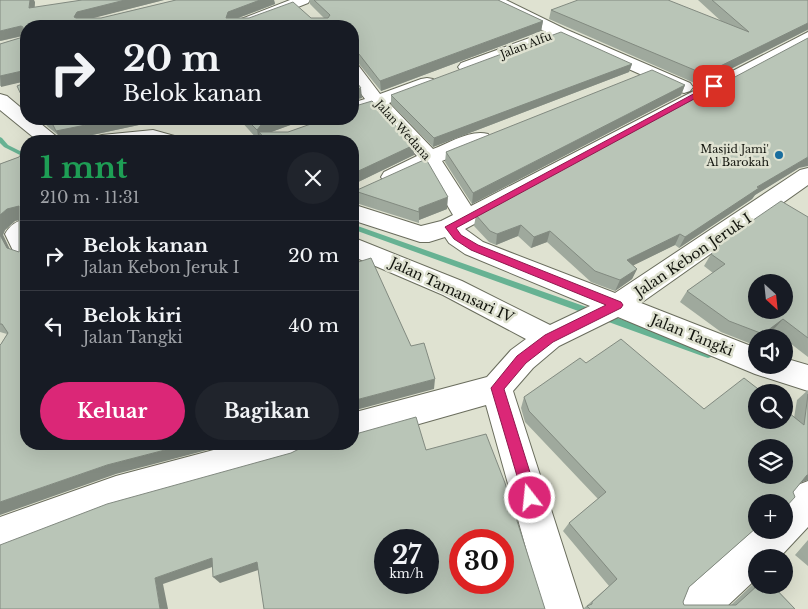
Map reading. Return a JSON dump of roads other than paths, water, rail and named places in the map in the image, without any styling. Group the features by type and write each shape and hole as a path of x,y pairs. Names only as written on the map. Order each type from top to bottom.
{"street":[{"path":"494,0 559,32 651,71 699,94"},
{"path":"256,20 303,5"},
{"name":"Jalan Alfu","path":"359,107 559,32"},
{"path":"494,133 430,158 359,197 420,234 438,232 808,37"},
{"path":"623,82 651,71"},
{"name":"Jalan Wedana","path":"359,78 376,101 430,158 458,222"},
{"path":"0,100 20,116"},
{"path":"30,125 43,135"},
{"name":"Jalan Kebon Jeruk I","path":"497,388 522,359 558,334 613,307 644,289 808,175"},
{"name":"Jalan Tangki","path":"458,222 458,237 474,248 613,307 748,358"},
{"name":"Jalan Tamansari IV","path":"359,249 423,274 558,334"},
{"path":"793,373 808,378"},
{"path":"359,426 497,388 563,609"},
{"path":"0,536 116,493 272,450"},
{"path":"793,517 808,499"},
{"path":"694,609 772,539"}],"waterway":[{"path":"0,139 6,146 20,153"},
{"path":"359,229 708,354"}],"place":[{"name":"Masjid Jami' Al Barokah","path":"779,155"}]}
